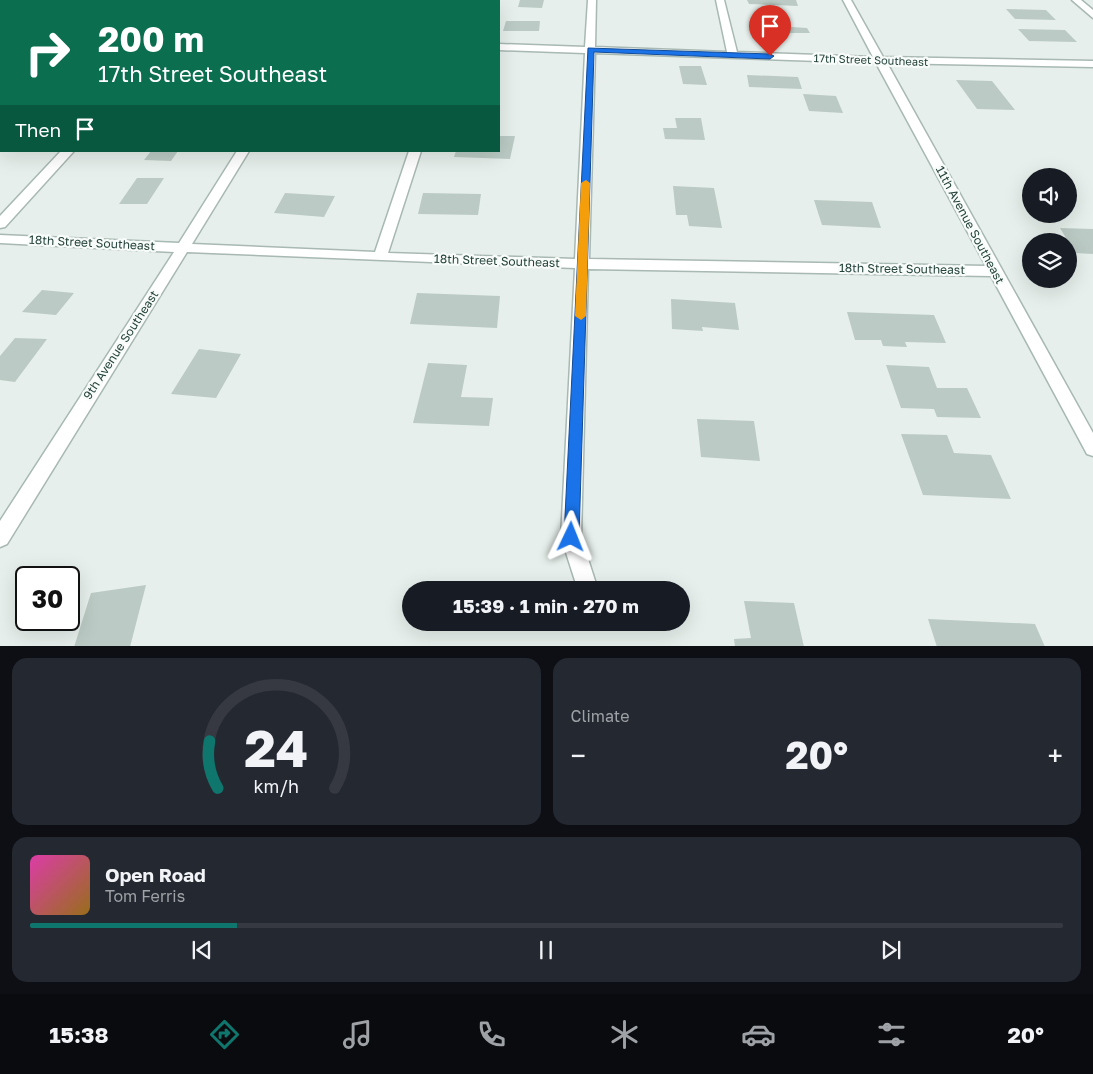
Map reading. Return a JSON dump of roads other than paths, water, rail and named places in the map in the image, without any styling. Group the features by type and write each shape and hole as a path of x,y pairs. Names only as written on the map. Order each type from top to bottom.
{"street":[{"path":"585,581 571,537 592,0"},
{"path":"720,0 733,55"},
{"name":"11th Avenue Southeast","path":"847,0 1093,449"},
{"path":"1076,0 1093,15"},
{"name":"17th Street Southeast","path":"500,47 881,60 1093,64"},
{"path":"0,224 67,152"},
{"name":"9th Avenue Southeast","path":"0,538 65,432 185,247 242,152"},
{"path":"380,257 414,152"},
{"name":"18th Street Southeast","path":"0,239 380,257 583,264 994,271"}]}
